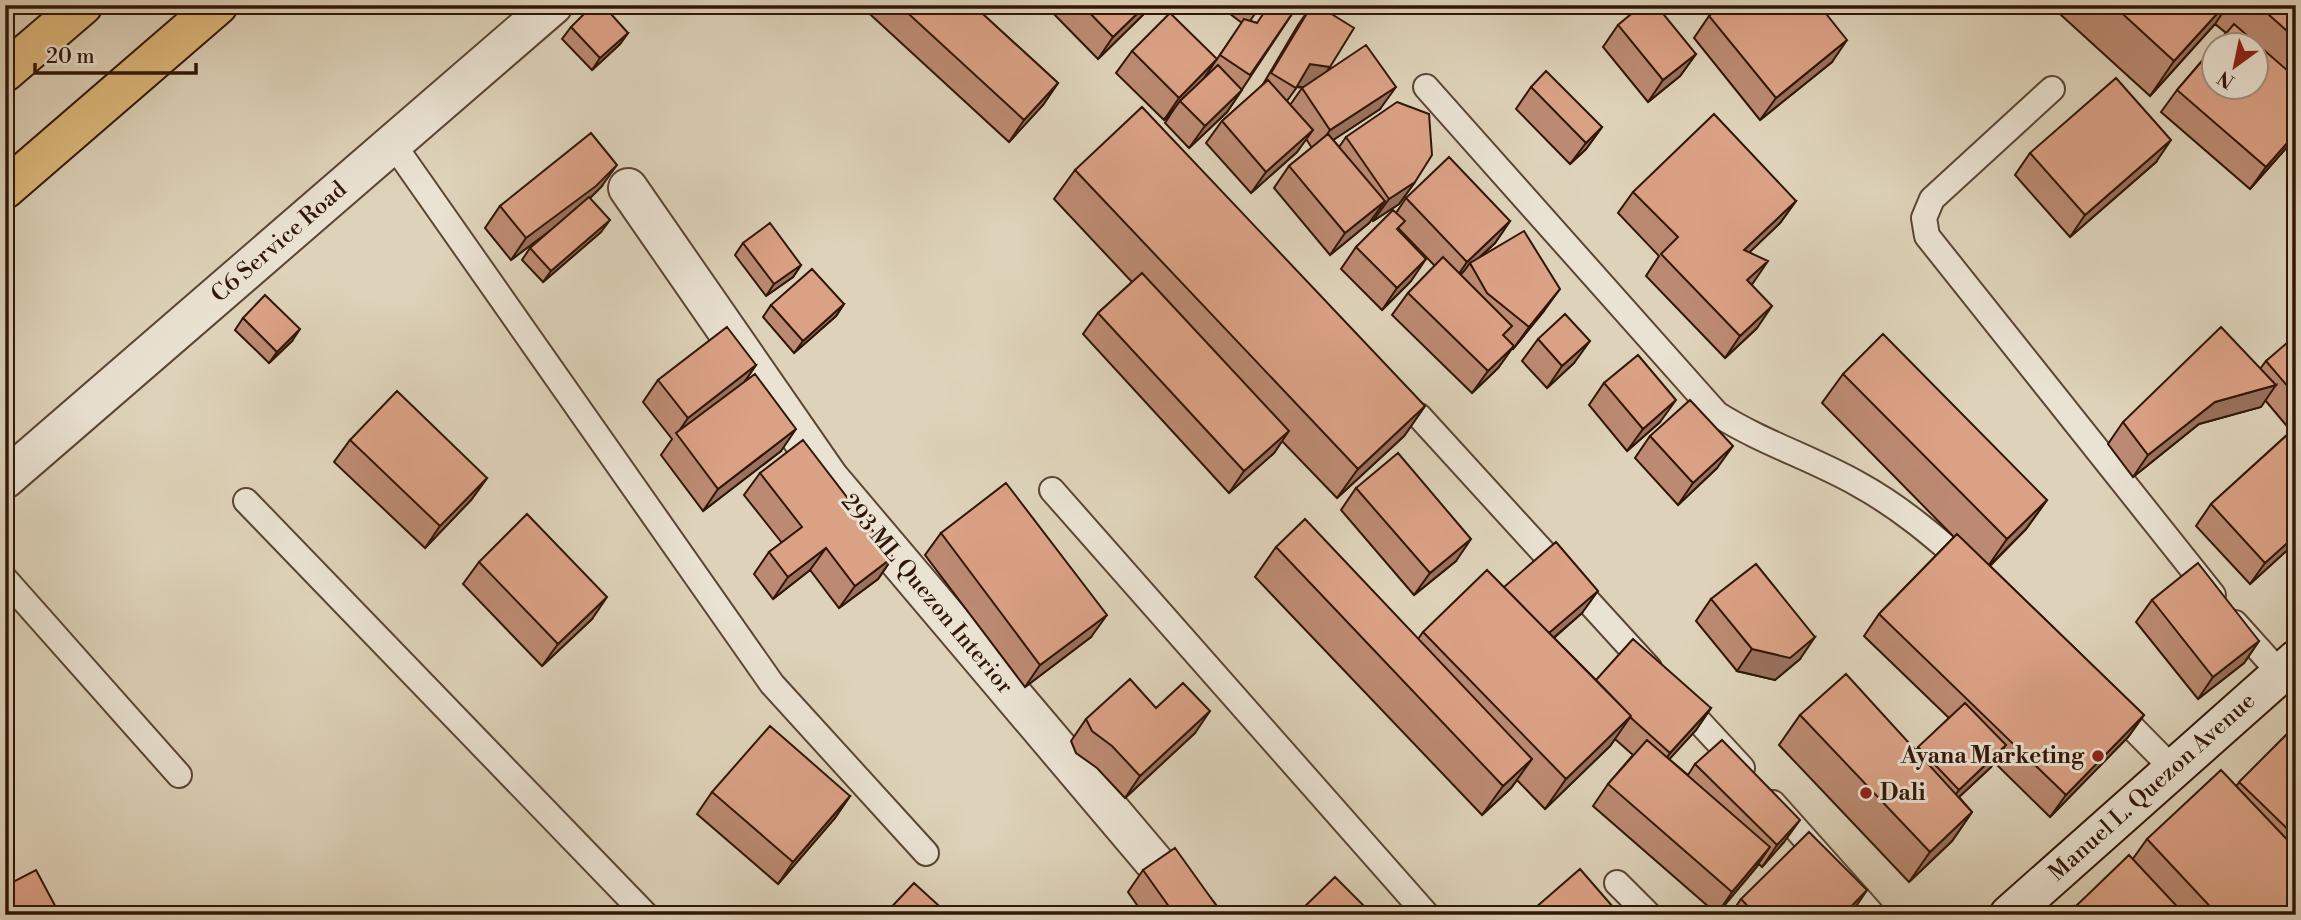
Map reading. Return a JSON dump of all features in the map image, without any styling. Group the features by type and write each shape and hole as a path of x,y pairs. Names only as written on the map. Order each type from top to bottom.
{"main road":[{"path":"5,72 83,5"},
{"path":"5,189 219,5"}],"street":[{"name":"C6 Service Road","path":"5,479 553,5"},
{"name":"293 ML Quezon Interior","path":"628,188 830,478 1199,915"},
{"name":"Manuel L. Quezon Avenue","path":"2009,915 2288,667"}],"lane":[{"path":"1426,86 1717,414 1747,433 1857,483 1913,518 1993,589"},
{"path":"2052,89 1932,199 1924,218 1927,236 2238,627 2288,667"},
{"path":"393,144 772,684 926,853"},
{"path":"1419,416 1873,915"},
{"path":"1052,490 1427,915"},
{"path":"246,502 646,915"},
{"path":"5,579 179,775"},
{"path":"2098,692 2172,769"},
{"path":"1617,883 1650,915"}],"building":[{"path":"593,5 603,5 628,33 600,58 571,27"},
{"path":"899,5 973,5 1058,83 1024,120"},
{"path":"1082,5 1146,5 1113,37"},
{"path":"1269,5 1298,5 1250,75 1220,55 1244,19 1257,23"},
{"path":"1312,5 1317,5 1354,28 1330,67 1310,64 1296,88 1271,73"},
{"path":"1642,5 1656,5 1696,54 1663,80 1618,25"},
{"path":"1722,5 1819,5 1847,40 1776,98 1709,16"},
{"path":"2113,5 2225,5 2174,61"},
{"path":"2258,5 2296,5 2296,39"},
{"path":"1170,13 1217,59 1179,98 1132,51"},
{"path":"2234,24 2243,32 2227,32"},
{"path":"1366,45 1396,87 1330,130 1302,88"},
{"path":"2270,55 2296,78 2296,133 2266,167 2177,90 2200,63 2200,102 2270,102"},
{"path":"1218,65 1242,90 1205,126 1180,101"},
{"path":"1546,71 1602,127 1586,143 1531,87"},
{"path":"2116,78 2171,140 2085,215 2030,153"},
{"path":"1268,80 1313,130 1266,172 1222,121"},
{"path":"1397,102 1429,114 1432,155 1415,182 1389,199 1346,137"},
{"path":"1142,107 1425,406 1358,469 1075,170"},
{"path":"1714,114 1796,201 1744,250 1768,261 1747,280 1772,306 1740,336 1661,254 1678,237 1633,192"},
{"path":"591,133 617,165 596,186 526,238 500,206"},
{"path":"1328,134 1385,201 1345,233 1289,166"},
{"path":"1449,157 1510,221 1467,262 1406,198"},
{"path":"589,197 610,220 551,271 530,248"},
{"path":"1393,210 1405,221 1397,229 1426,259 1397,288 1356,247"},
{"path":"770,223 801,265 774,284 743,243"},
{"path":"1524,231 1560,289 1529,327 1487,293 1470,263"},
{"path":"1443,257 1512,326 1503,335 1514,346 1488,371 1408,293"},
{"path":"812,269 844,304 803,341 771,305"},
{"path":"1142,273 1289,431 1244,471 1098,313"},
{"path":"265,295 300,329 277,352 243,318"},
{"path":"1565,314 1590,341 1562,366 1538,339"},
{"path":"727,327 756,365 688,418 658,380"},
{"path":"2221,327 2276,385 2215,402 2148,455 2123,422"},
{"path":"1883,334 2047,500 2007,539 1843,374"},
{"path":"2296,337 2296,396 2266,361"},
{"path":"1638,355 1676,400 1643,429 1604,383"},
{"path":"755,374 796,429 718,489 676,433"},
{"path":"397,391 487,478 440,526 350,440"},
{"path":"1690,400 1733,446 1693,483 1650,436"},
{"path":"2296,427 2296,535 2265,563 2211,504"},
{"path":"803,440 893,557 855,586 826,548 788,577 769,552 802,527 760,473"},
{"path":"1398,453 1471,539 1430,573 1356,488"},
{"path":"1006,483 1107,615 1040,665 941,533"},
{"path":"527,514 607,597 558,644 479,562"},
{"path":"1305,519 1532,759 1503,786 1276,547"},
{"path":"1957,534 2144,715 2066,795 1879,614"},
{"path":"1556,542 1598,591 1549,633 1504,587"},
{"path":"2198,563 2259,641 2213,677 2152,600"},
{"path":"1756,564 1815,637 1790,658 1752,649 1711,599"},
{"path":"1487,570 1631,716 1566,779 1423,632"},
{"path":"1633,639 1711,708 1670,753 1630,717 1596,680"},
{"path":"1846,674 1972,812 1930,852 1800,715"},
{"path":"1130,679 1156,708 1183,683 1210,711 1140,776 1112,746 1092,731 1086,719"},
{"path":"1965,703 2006,745 1959,790 1918,747"},
{"path":"2296,725 2296,837 2239,782"},
{"path":"770,726 850,796 793,862 712,792"},
{"path":"1647,740 1770,847 1732,892 1608,784"},
{"path":"1722,740 1800,820 1777,845 1695,764"},
{"path":"2221,770 2296,849 2294,915 2218,915 2147,839"},
{"path":"1809,832 1867,890 1843,915 1756,915 1741,899"},
{"path":"1175,848 1218,908 1208,915 1175,915 1143,870"},
{"path":"2129,855 2185,915 2082,915 2075,907"},
{"path":"1580,869 1620,915 1527,915"},
{"path":"36,870 60,915 5,915 5,886"},
{"path":"1335,877 1365,907 1357,915 1296,915"},
{"path":"914,883 949,915 884,915"},
{"path":"2074,906 2082,915 2065,915"},
{"path":"1874,907 1881,915 1866,915"}],"place":[{"name":"Ayana Marketing","path":"2098,756"},
{"name":"Dali","path":"1866,793"}]}
